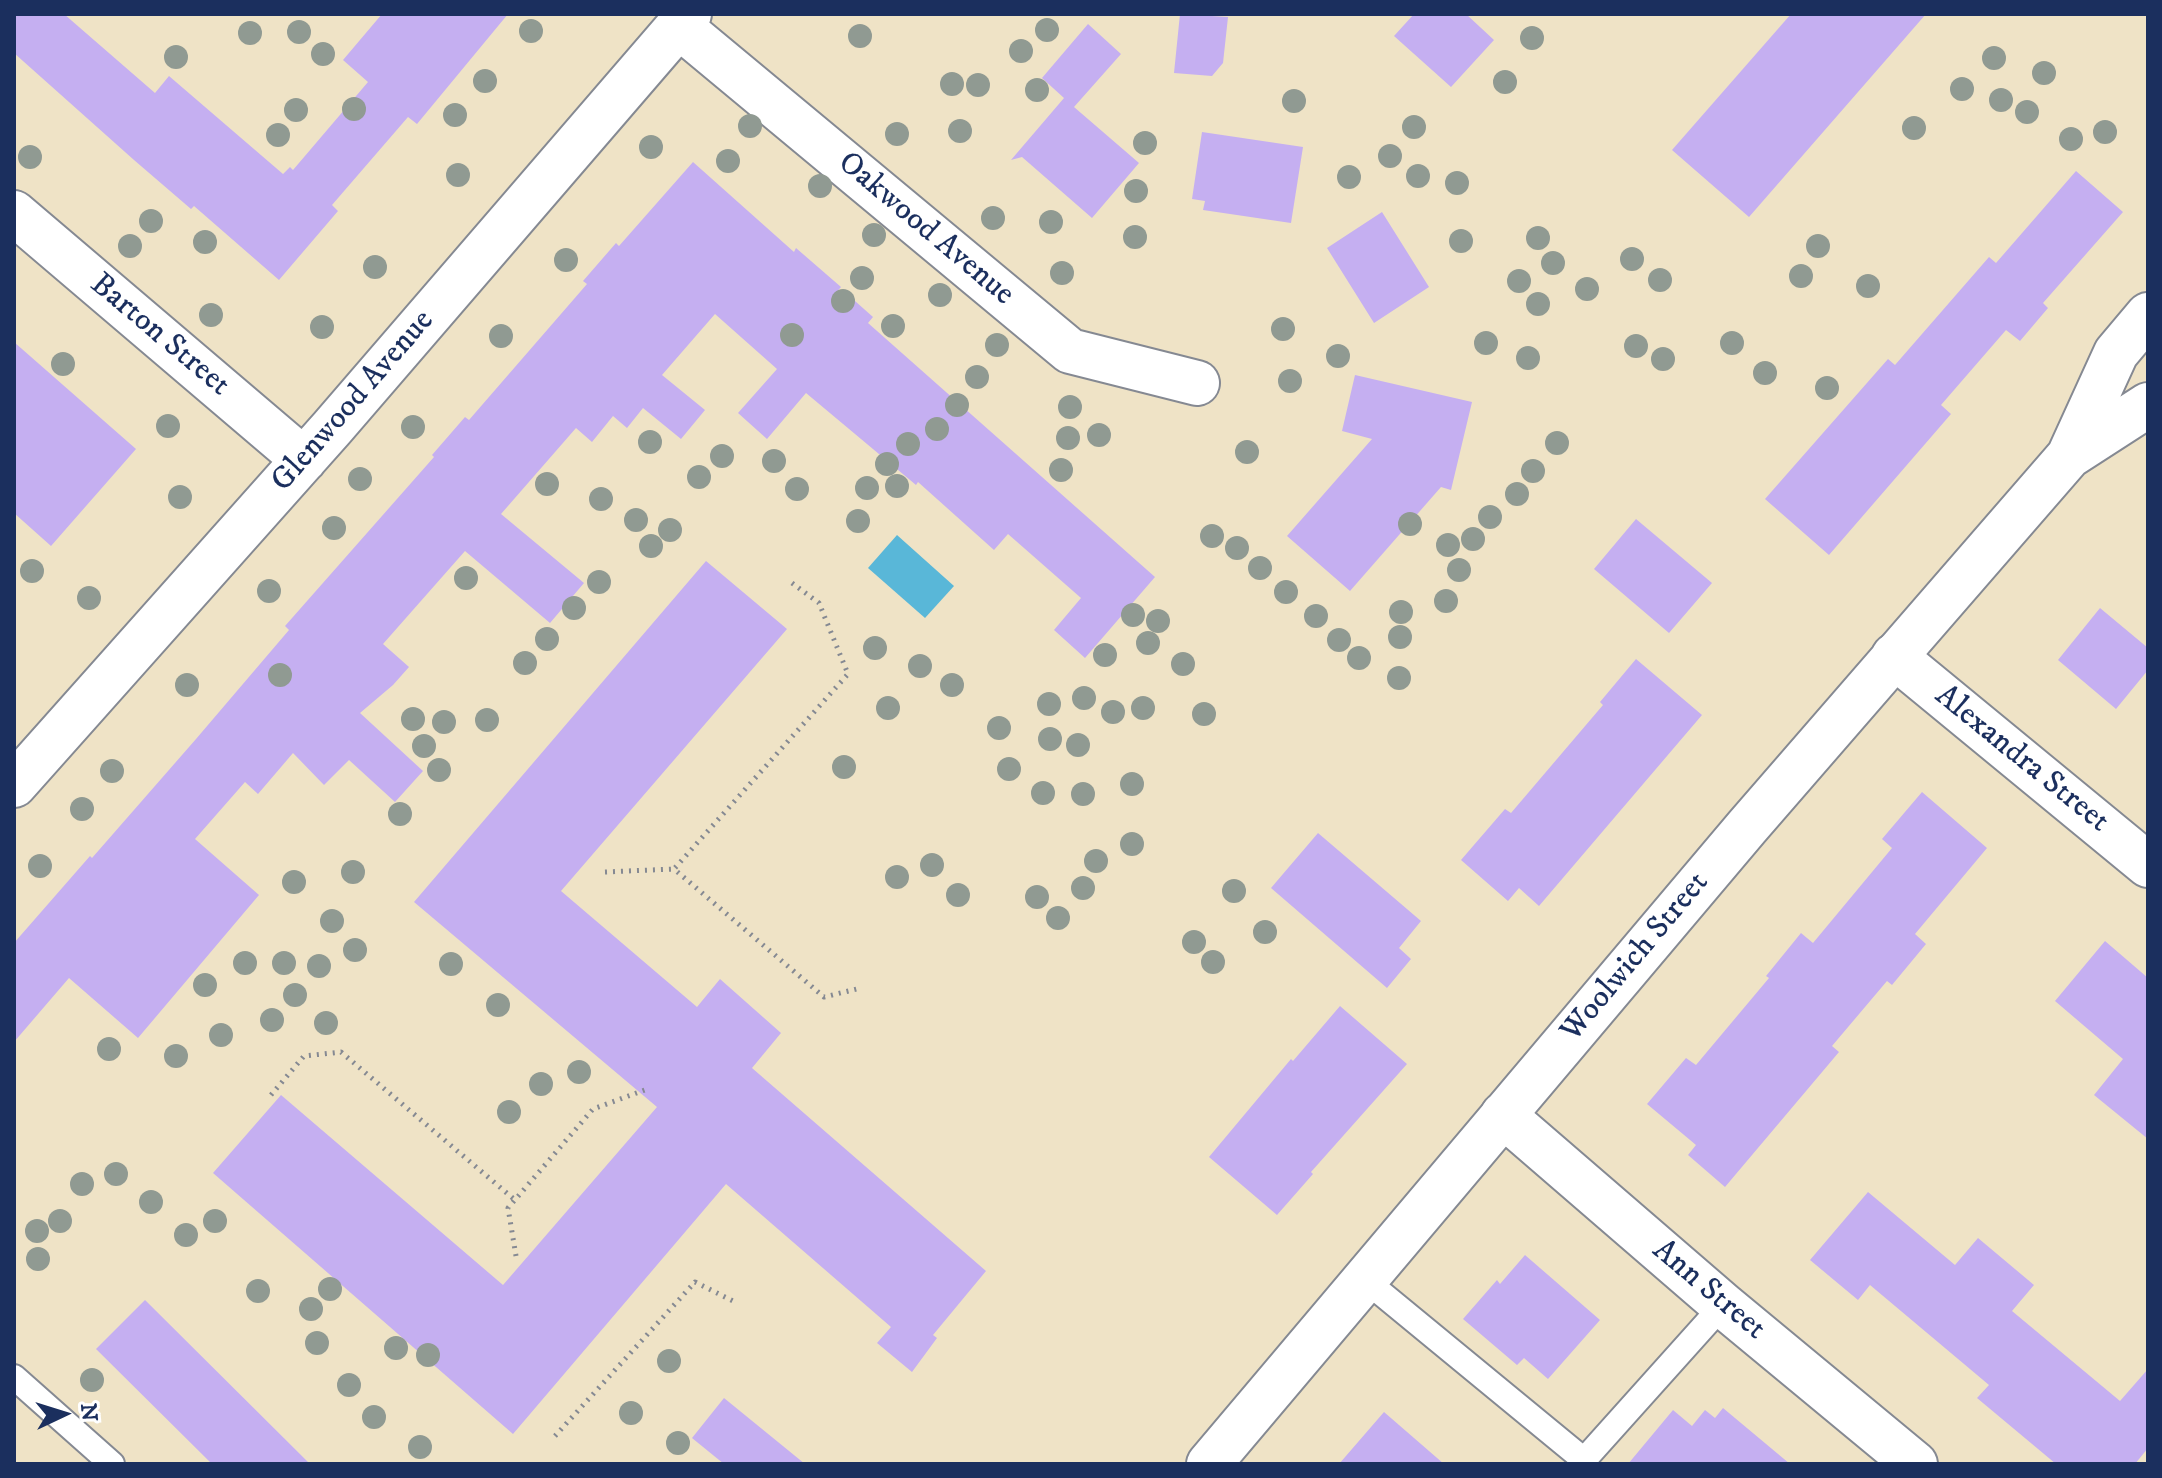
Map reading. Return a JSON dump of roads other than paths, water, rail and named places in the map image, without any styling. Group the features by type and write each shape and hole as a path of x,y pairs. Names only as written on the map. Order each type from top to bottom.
{"street":[{"name":"Oakwood Avenue","path":"684,20 1070,351 1197,383"},
{"name":"Glenwood Avenue","path":"14,785 304,460 684,20"},
{"name":"Barton Street","path":"14,213 304,460"},
{"name":"Woolwich Street","path":"2069,456 2116,353 2148,315"},
{"name":"Woolwich Street","path":"1209,1464 1894,656 2069,456 2148,405"},
{"name":"Alexandra Street","path":"1894,656 2148,865"},
{"name":"Ann Street","path":"1503,1115 1723,1305 1915,1464"}],"lane":[{"path":"1364,1279 1584,1460 1723,1305"},
{"path":"14,1377 112,1464"}],"water":[{"path":"897,535 954,586 925,618 868,568"}]}
